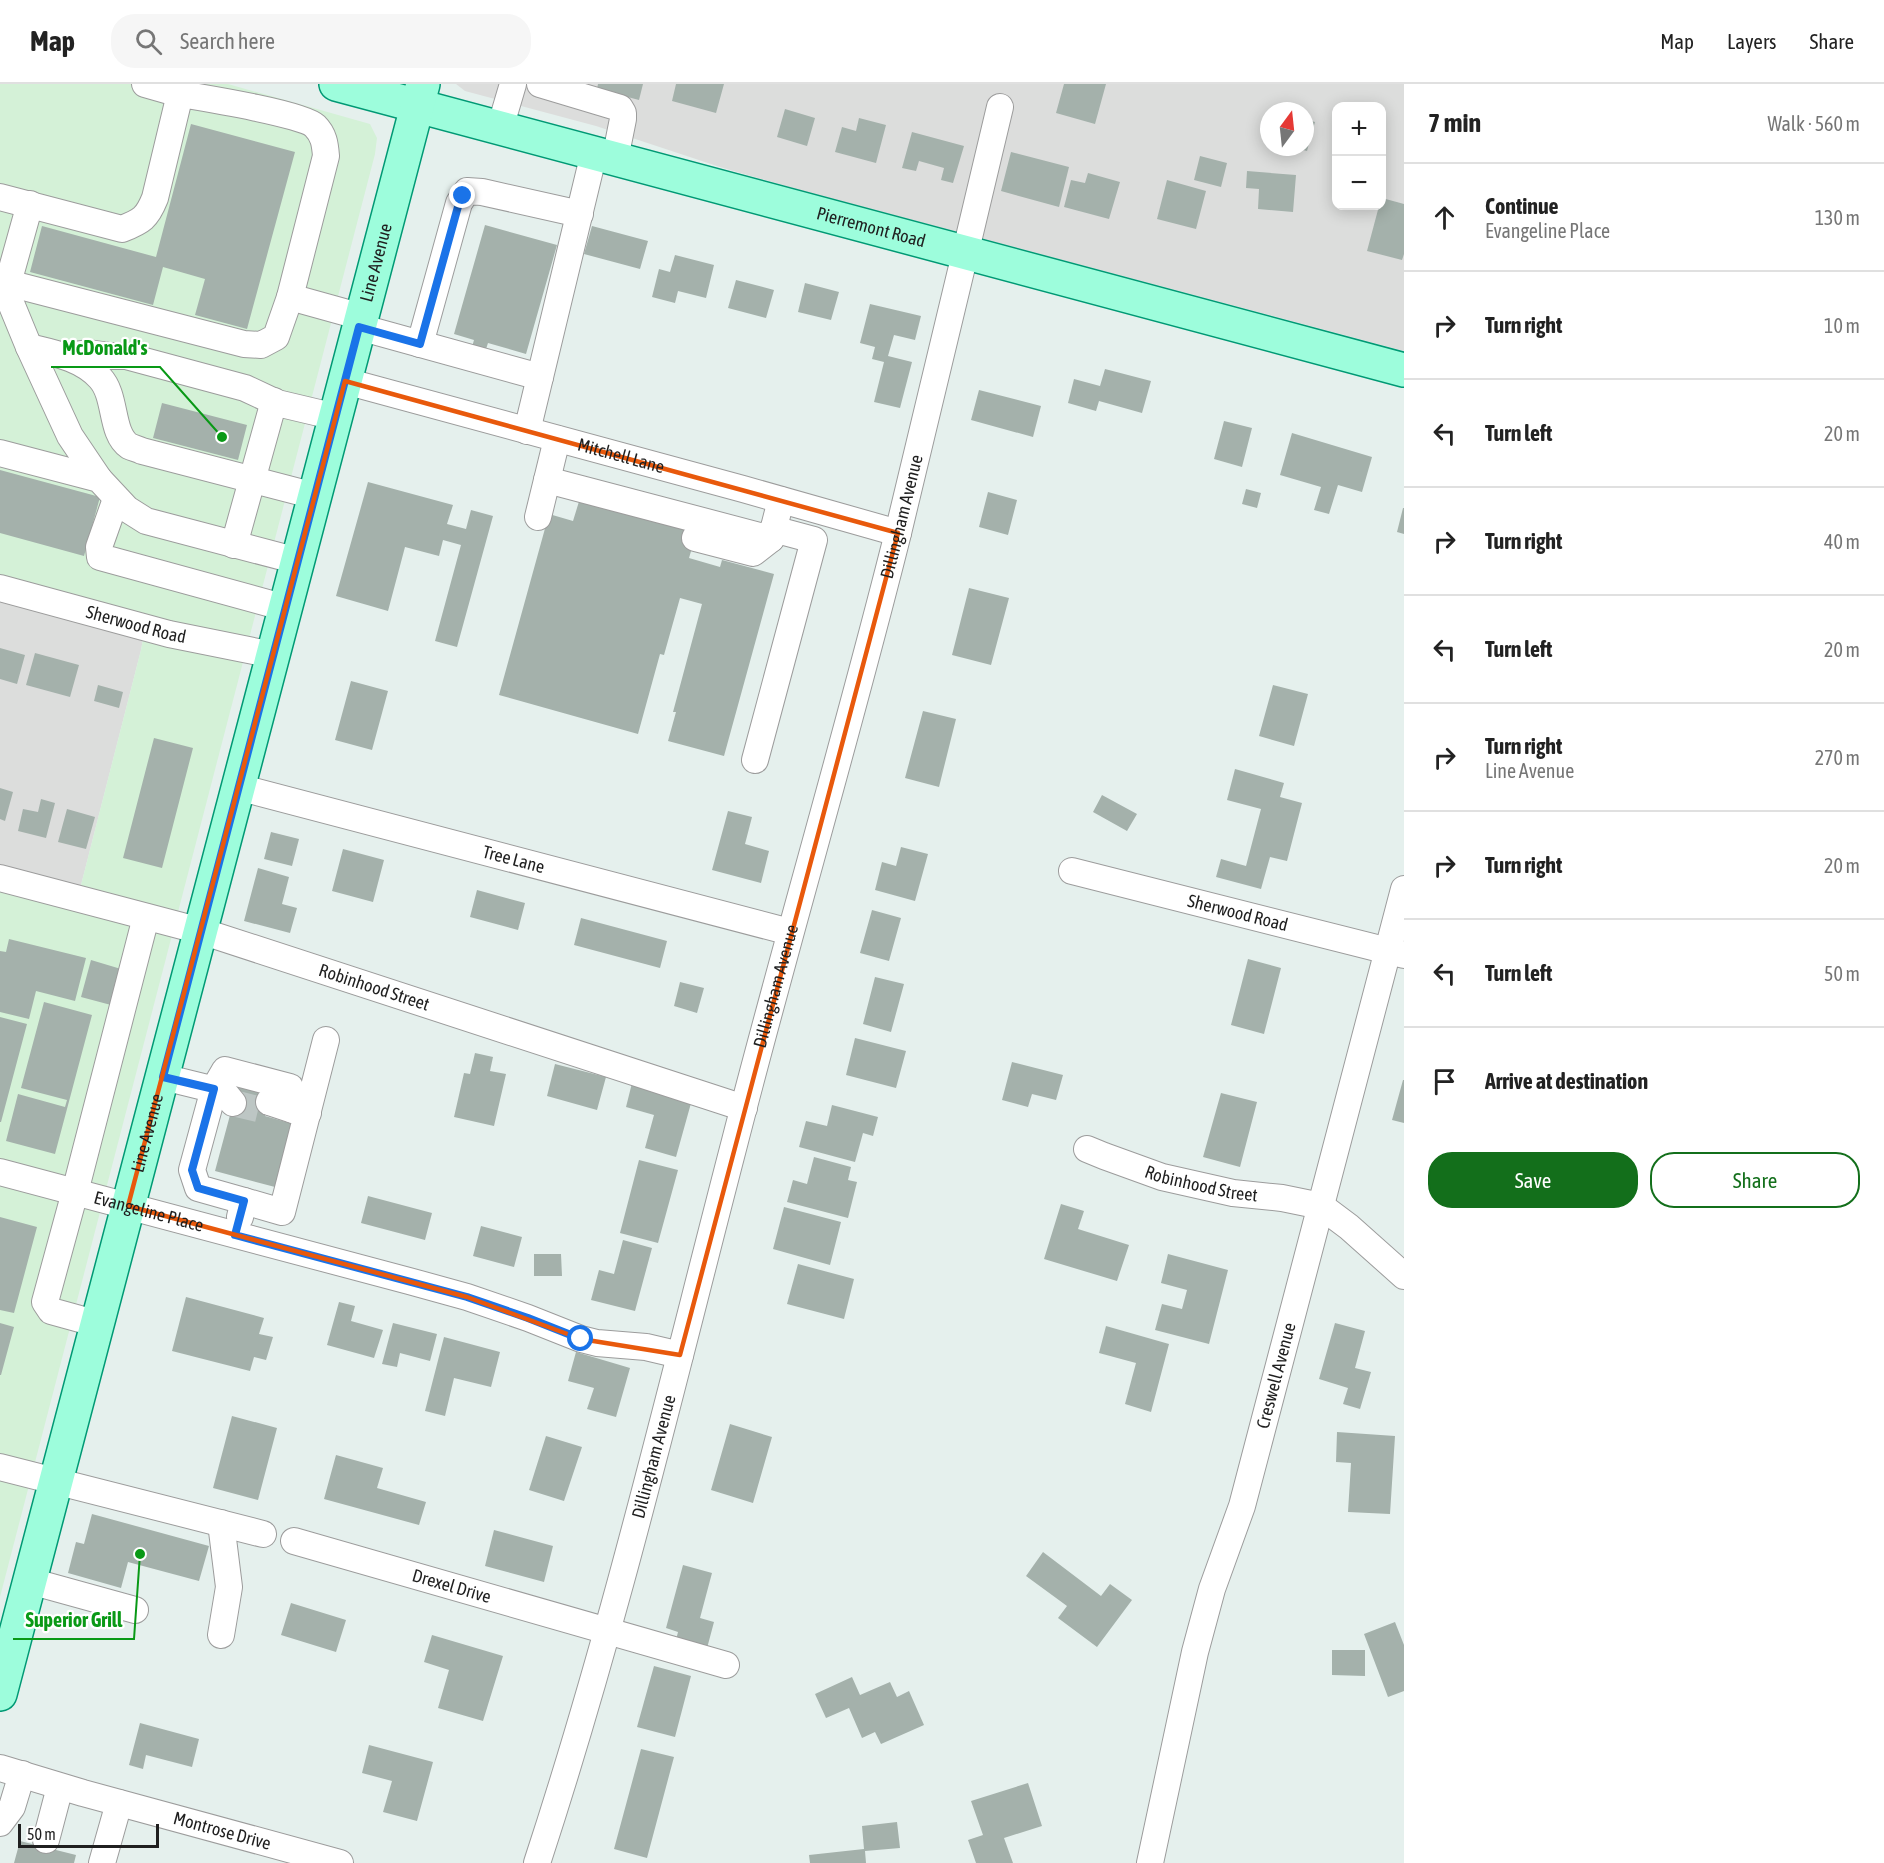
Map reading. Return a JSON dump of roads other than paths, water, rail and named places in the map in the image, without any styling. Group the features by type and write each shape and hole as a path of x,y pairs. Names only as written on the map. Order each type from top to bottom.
{"main road":[{"name":"Pierremont Road","path":"336,84 420,95 500,128 1404,370"},
{"name":"Line Avenue","path":"0,1694 420,95"}],"street":[{"path":"8,283 244,344 261,345 276,337 291,297 326,156 324,137 314,124 289,116 182,89 145,84"},
{"path":"500,128 513,84"},
{"path":"527,431 580,214 604,156 623,119 620,108 540,84"},
{"path":"0,196 122,229 140,222 149,212 155,198 182,89"},
{"name":"Dillingham Avenue","path":"537,1863 608,1631 790,932 898,533 1000,107"},
{"path":"420,344 459,203 467,191 482,192 580,214"},
{"path":"30,204 8,283 8,296 28,347 70,436 107,490 127,509 146,521 298,561"},
{"path":"291,297 420,344 540,377"},
{"path":"28,347 67,356 100,378 110,392 116,423 128,445 142,451 315,496"},
{"path":"67,356 88,353 126,356 245,388 274,401 336,417"},
{"name":"Mitchell Lane","path":"345,381 898,533"},
{"path":"234,545 274,401"},
{"path":"538,517 557,439"},
{"path":"0,453 107,490"},
{"path":"547,480 685,525 814,540"},
{"path":"107,490 99,547 100,557 286,608"},
{"path":"772,534 781,500"},
{"path":"754,760 822,512"},
{"name":"Sherwood Road","path":"0,588 170,634 273,655"},
{"name":"Tree Lane","path":"238,787 790,932"},
{"name":"Sherwood Road","path":"1072,871 1396,952"},
{"name":"Robinhood Street","path":"0,878 201,932 744,1108"},
{"name":"Creswell Avenue","path":"1150,1863 1195,1653 1212,1589 1242,1506 1321,1206 1396,952 1404,889"},
{"path":"98,1324 51,1311 45,1302 146,917"},
{"path":"282,1106 326,1040"},
{"path":"225,1070 290,1087 282,1106 282,1212 198,1188 192,1170 229,1093 225,1070"},
{"path":"163,1077 229,1093"},
{"name":"Robinhood Street","path":"1087,1149 1162,1177 1233,1193 1281,1198 1321,1206"},
{"name":"Evangeline Place","path":"0,1172 467,1297 581,1339 597,1343 646,1347 681,1355"},
{"path":"235,1235 244,1201"},
{"path":"1321,1206 1349,1227 1404,1276"},
{"path":"0,1467 263,1534"},
{"path":"221,1523 229,1587 221,1635"},
{"name":"Drexel Drive","path":"294,1541 726,1665"},
{"path":"30,1581 135,1610"},
{"path":"0,1823 12,1807 11,1771"},
{"name":"Montrose Drive","path":"11,1771 118,1803 340,1863"},
{"path":"46,1840 60,1786"},
{"path":"102,1863 118,1803"}],"tunnel":[{"path":"233,1103 266,1111"}],"place":[{"name":"McDonald's","path":"222,437"},
{"name":"Superior Grill","path":"140,1554"}]}
